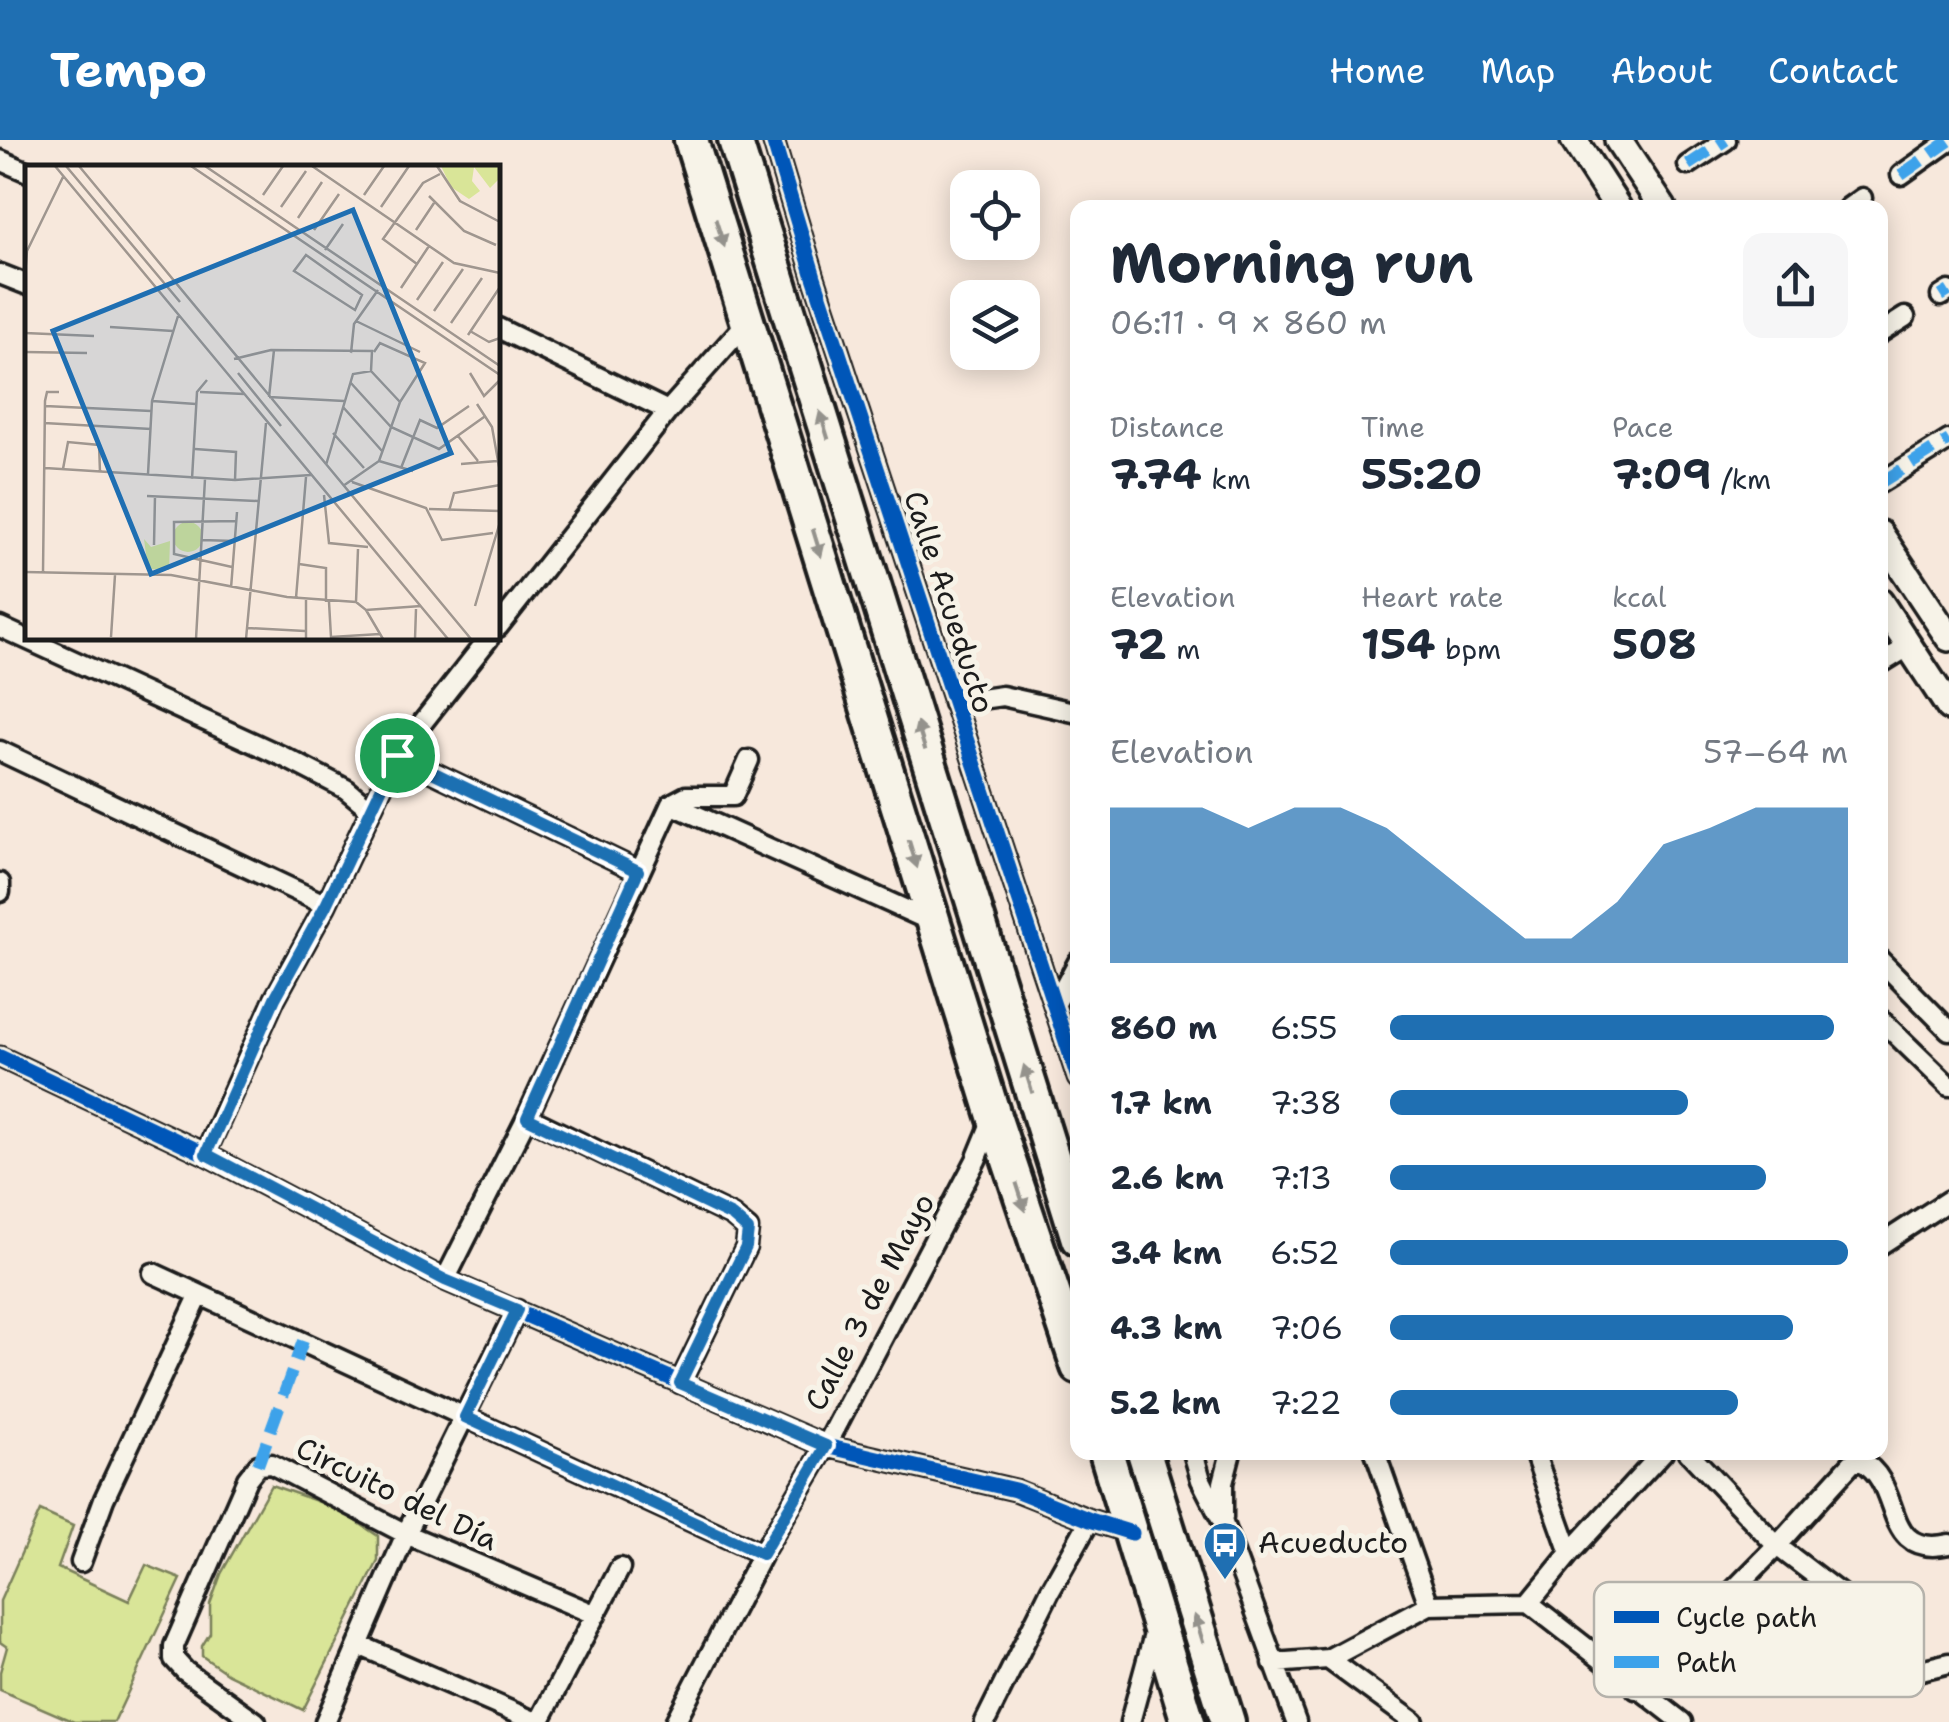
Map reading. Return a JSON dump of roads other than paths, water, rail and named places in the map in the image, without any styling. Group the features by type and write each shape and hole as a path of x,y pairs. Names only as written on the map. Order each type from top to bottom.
{"highway":[{"path":"691,140 994,1116 1070,1343"},
{"path":"735,140 1070,1213"},
{"path":"1109,1460 1188,1722"},
{"path":"1146,1460 1228,1722"}],"street":[{"name":"Calle Acueducto","path":"774,140 814,277 1070,1049"},
{"path":"1574,140 1613,200"},
{"path":"1618,140 1658,200"},
{"path":"1688,165 1726,140"},
{"path":"1902,176 1949,142"},
{"path":"0,160 25,171"},
{"path":"0,274 25,284"},
{"path":"780,283 814,277"},
{"path":"1888,328 1905,316"},
{"path":"500,624 668,411 748,321"},
{"path":"500,329 668,411"},
{"path":"1888,478 1946,447"},
{"path":"1888,546 1949,638"},
{"path":"1888,614 1949,706"},
{"path":"0,626 25,637"},
{"path":"31,640 284,756 346,789 369,808"},
{"path":"206,1154 275,998 326,905 397,755 487,640"},
{"path":"1888,659 1909,646"},
{"path":"953,703 1002,696 1070,711"},
{"path":"0,751 326,905"},
{"path":"397,755 638,871"},
{"path":"445,1280 527,1118 671,804 686,796 733,796 749,760"},
{"path":"671,804 935,924"},
{"path":"0,883 0,892"},
{"path":"1888,968 1949,1030"},
{"path":"1070,977 1057,1002 1070,1004"},
{"path":"1888,1028 1949,1086"},
{"path":"0,1057 206,1154 445,1280 826,1446 1015,1490 1132,1533"},
{"name":"Calle 3 de Mayo","path":"676,1722 762,1554 826,1446 976,1160 994,1116"},
{"path":"527,1118 732,1216 748,1230 746,1247 680,1383"},
{"path":"1888,1239 1949,1200"},
{"path":"153,1273 762,1554"},
{"path":"81,1562 104,1499 199,1296"},
{"path":"325,1722 406,1534 517,1310"},
{"path":"1195,1460 1296,1722"},
{"path":"1223,1524 1223,1484 1229,1460"},
{"path":"1378,1460 1429,1605"},
{"path":"1537,1460 1570,1552"},
{"path":"1529,1603 1570,1552 1656,1460"},
{"path":"1696,1460 1778,1546 1825,1582"},
{"path":"1742,1582 1845,1468 1861,1461 1876,1472 1903,1532 1913,1544 1927,1549 1949,1544"},
{"name":"Circuito del Día","path":"256,1722 185,1671 174,1659 174,1646 247,1479 258,1464 272,1464 406,1534 596,1615"},
{"path":"986,1722 1050,1591 1090,1520"},
{"path":"358,1644 537,1722 620,1568"},
{"path":"1272,1663 1328,1659 1429,1605 1529,1603 1594,1655"},
{"path":"1130,1722 1157,1622"},
{"path":"1328,1659 1414,1722"},
{"path":"1924,1669 1949,1663"},
{"path":"1647,1697 1682,1722"}],"place":[{"name":"Acueducto","path":"1225,1581"}]}
